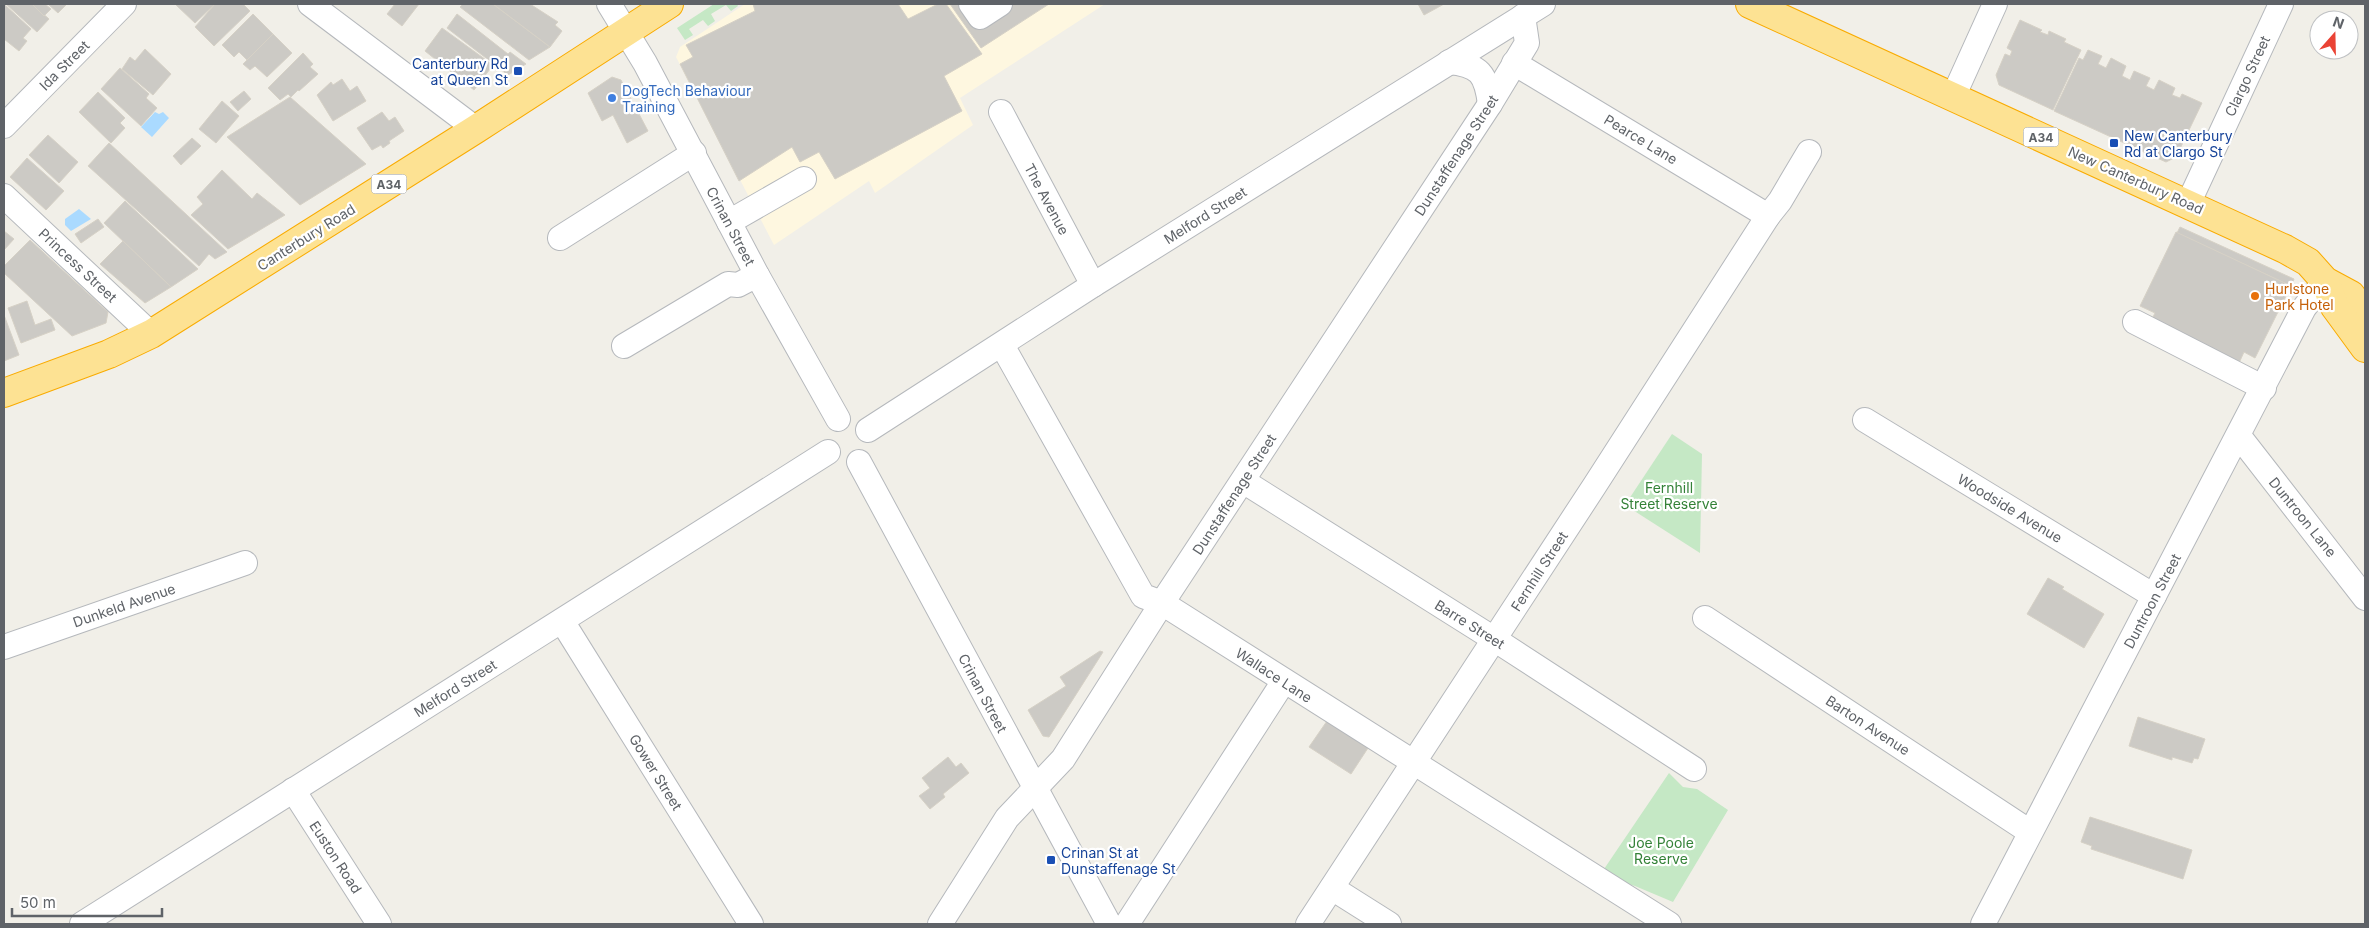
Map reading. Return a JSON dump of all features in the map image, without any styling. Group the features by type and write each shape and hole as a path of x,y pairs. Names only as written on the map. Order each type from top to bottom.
{"highway":[{"name":"Canterbury Road","path":"4,393 109,354 150,334 476,129 669,4"},
{"name":"New Canterbury Road","path":"1750,4 2285,249 2308,262 2325,280 2351,295 2365,314"},
{"name":"New Canterbury Road","path":"2325,280 2335,307 2365,348"}],"street":[{"name":"Ida Street","path":"4,126 124,4"},
{"path":"310,4 476,129"},
{"name":"Crinan Street","path":"609,4 694,153 729,222 748,280 838,419"},
{"path":"956,4 969,24 976,10 1000,4"},
{"name":"Melford Street","path":"868,430 1093,285 1543,4"},
{"path":"1953,97 1995,4"},
{"name":"Clargo Street","path":"2188,204 2281,4"},
{"name":"Dunstaffenage Street","path":"940,924 1007,818 1063,759 1162,603 1490,104 1527,43 1514,22"},
{"name":"Pearce Lane","path":"1516,60 1768,216"},
{"path":"1449,62 1466,64 1480,72 1487,81 1490,104"},
{"name":"The Avenue","path":"1001,112 1093,285"},
{"name":"Fernhill Street","path":"1308,924 1768,216 1780,201 1810,152"},
{"path":"560,238 694,153"},
{"path":"729,222 804,179"},
{"name":"Princess Street","path":"4,196 150,334"},
{"path":"624,346 728,284 748,280"},
{"name":"Duntroon Street","path":"1983,924 2239,436 2304,308 2325,280"},
{"path":"2135,322 2264,388"},
{"name":"Wallace Lane","path":"1002,345 1143,596 1162,603 1413,764 1669,924"},
{"path":"851,418 858,420 868,430 870,437 868,451 859,462 844,464 832,458 828,452 825,444 828,428 838,419 851,418"},
{"name":"Woodside Avenue","path":"1866,420 2154,596"},
{"name":"Duntroon Lane","path":"2239,436 2365,598"},
{"name":"Melford Street","path":"82,924 828,452"},
{"name":"Crinan Street","path":"859,462 1109,924"},
{"name":"Barre Street","path":"1243,481 1494,639 1694,769"},
{"name":"Dunkeld Avenue","path":"4,647 245,564"},
{"name":"Barton Avenue","path":"1705,618 2030,832"},
{"name":"Gower Street","path":"562,621 751,924"},
{"path":"1127,924 1284,681"},
{"name":"Euston Road","path":"293,790 380,924"},
{"path":"1332,888 1389,924"}],"shaded area":[{"path":"745,4 1105,4 960,98 973,125 875,193 869,181 774,245 676,57 680,47"}],"green space":[{"path":"714,4 737,4 738,6 731,11 726,5 711,14 715,21 708,26 703,20 689,29 693,35 685,40 677,28"},
{"name":"Fernhill Street Reserve","path":"1672,434 1702,454 1700,553 1625,505"},
{"name":"Joe Poole Reserve","path":"1669,773 1683,787 1697,789 1728,810 1673,902 1635,886 1600,875"}],"water":[{"path":"155,112 159,114 163,112 169,118 152,137 141,127"},
{"path":"79,209 91,219 71,231 65,225 65,219"}],"building":[{"path":"4,4 31,29 23,38 27,41 19,51 4,39"},
{"path":"6,4 32,4 49,19 37,32"},
{"path":"32,4 45,4 51,9 44,16"},
{"path":"48,4 67,4 58,13"},
{"path":"175,4 215,4 195,23"},
{"path":"215,4 243,4 250,11 214,46 195,27"},
{"path":"395,4 419,4 402,26 387,14"},
{"path":"463,4 493,4 550,47 529,60 460,7"},
{"path":"493,4 530,4 558,22 555,25 562,31 550,47"},
{"path":"753,4 898,4 908,19 938,4 946,4 982,54 944,76 962,111 835,179 819,152 800,162 792,147 739,181 680,64 693,57 686,45 755,11"},
{"path":"950,4 1049,4 981,48"},
{"path":"1418,4 1444,4 1424,15"},
{"path":"253,14 273,34 247,60 239,52 234,57 222,45"},
{"path":"457,14 508,54 510,52 526,64 508,75 447,28"},
{"path":"2020,20 2042,30 2040,32 2048,35 2049,31 2066,39 2064,42 2081,50 2053,110 1999,85 1996,75 2005,54 2010,56 2012,51 2007,48"},
{"path":"442,28 493,65 474,90 425,51"},
{"path":"273,34 292,53 267,77 255,66 250,70 243,64"},
{"path":"145,49 171,74 153,95 122,69 130,57 135,61"},
{"path":"2088,50 2102,56 2098,64 2106,68 2111,58 2126,66 2122,76 2130,80 2134,71 2150,78 2146,86 2154,90 2159,80 2175,88 2172,95 2180,98 2182,94 2202,103 2176,157 2166,162 2054,111 2079,58 2083,60"},
{"path":"303,53 313,64 310,67 318,74 291,97 288,94 280,100 268,88"},
{"path":"120,68 149,94 146,98 157,108 141,126 101,89"},
{"path":"612,77 621,80 648,131 627,143 613,115 602,121 588,93"},
{"path":"342,79 350,91 357,86 366,101 333,121 317,95 331,82 333,85"},
{"path":"244,91 251,99 238,111 230,102"},
{"path":"98,92 125,118 120,123 125,128 111,143 79,112"},
{"path":"290,97 366,164 300,205 227,137"},
{"path":"222,101 239,116 216,143 199,129"},
{"path":"382,112 389,121 395,117 404,131 389,141 390,143 383,148 381,145 372,150 357,128"},
{"path":"48,135 78,162 59,183 29,155"},
{"path":"192,138 201,146 181,165 173,156"},
{"path":"109,143 227,252 215,259 209,254 199,266 88,166"},
{"path":"27,158 64,191 46,210 10,177"},
{"path":"222,170 252,199 257,193 285,215 228,249 191,215 203,204 197,197"},
{"path":"125,201 198,269 171,287 104,223"},
{"path":"98,219 104,227 81,243 75,234"},
{"path":"2180,227 2294,279 2291,286 2177,233"},
{"path":"4,231 14,239 4,250"},
{"path":"2176,232 2291,286 2255,358 2244,352 2239,363 2152,319 2155,313 2140,306"},
{"path":"30,240 108,312 106,323 72,336 4,273 4,266"},
{"path":"123,241 171,287 145,303 100,264"},
{"path":"27,301 35,325 51,319 55,330 21,343 8,308"},
{"path":"4,315 19,355 4,361"},
{"path":"2048,578 2064,587 2062,589 2104,614 2084,648 2027,614"},
{"path":"1100,651 1103,652 1049,737 1043,736 1028,710 1066,686 1060,677"},
{"path":"2138,717 2205,739 2198,759 2194,758 2192,763 2172,757 2172,760 2129,746"},
{"path":"1327,721 1368,748 1351,774 1309,747"},
{"path":"948,757 956,767 961,763 969,773 943,794 945,797 930,809 919,796 930,788 922,778"},
{"path":"2090,817 2192,850 2183,879 2091,849 2092,846 2081,842"}],"place":[{"name":"Canterbury Rd at Queen St","path":"518,71"},
{"name":"DogTech Behaviour Training","path":"612,98"},
{"name":"New Canterbury Rd at Clargo St","path":"2114,143"},
{"name":"Hurlstone Park Hotel","path":"2255,296"},
{"name":"Crinan St at Dunstaffenage St","path":"1051,860"}]}
